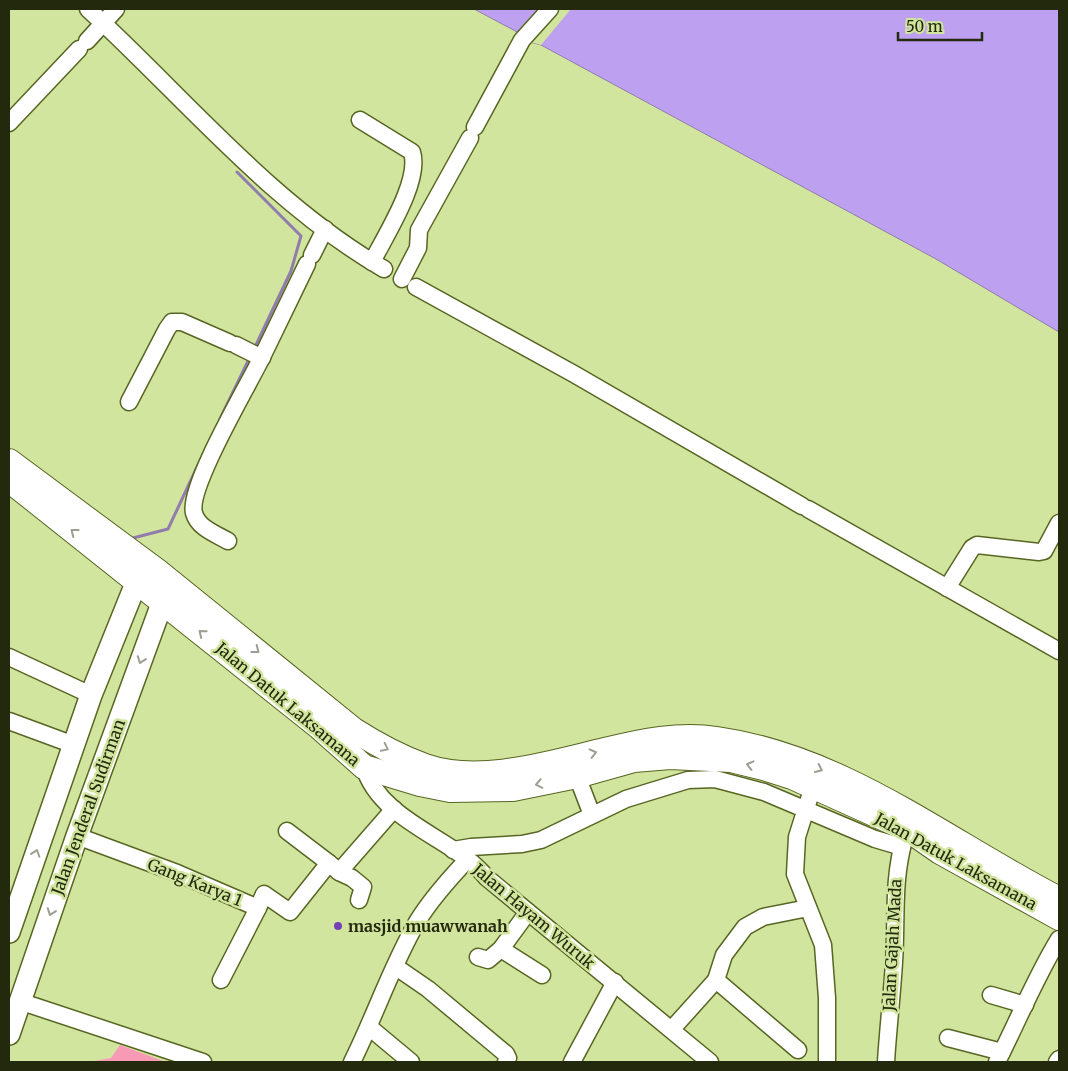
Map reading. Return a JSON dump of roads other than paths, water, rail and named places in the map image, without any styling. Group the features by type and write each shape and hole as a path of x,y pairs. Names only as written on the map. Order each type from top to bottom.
{"highway":[{"name":"Jalan Datuk Laksamana","path":"9,461 140,572"},
{"name":"Jalan Datuk Laksamana","path":"9,480 140,572 354,730 371,741 426,766 459,772 498,772 534,767 628,744 673,737 714,738 746,743 791,756 851,794 905,838 940,852 1059,918"},
{"name":"Jalan Datuk Laksamana","path":"166,591 364,767 420,784 467,791 513,789 577,776 634,760 670,757 731,760 911,813 1059,899"}],"main road":[{"name":"Jalan Jenderal Sudirman","path":"9,932 91,695 140,572"},
{"name":"Jalan Jenderal Sudirman","path":"9,1034 77,836 166,591"}],"street":[{"path":"88,9 251,168 325,229 395,275 574,374 1059,651"},
{"path":"9,123 116,9"},
{"path":"395,275 418,248 419,230 522,40 550,9"},
{"path":"360,120 412,152 413,156 412,174 402,200 395,275"},
{"path":"228,541 206,529 196,520 193,511 194,500 216,444 246,350 309,259 325,229"},
{"path":"129,402 172,322 182,322 246,350"},
{"path":"947,588 972,548 977,545 1039,552 1044,550 1059,523"},
{"path":"9,657 91,695"},
{"path":"9,721 74,745"},
{"name":"Jalan Hayam Wuruk","path":"364,767 372,786 394,809 468,859 528,912 710,1062"},
{"path":"776,796 783,774"},
{"path":"577,776 592,815"},
{"path":"453,850 522,844 541,840 626,799 688,780 715,780 776,796 875,839 905,838"},
{"path":"814,786 797,837 795,874 823,945 828,1062"},
{"name":"Gang Karya 1","path":"77,836 177,873 258,908 264,894 289,911 292,911 394,809"},
{"path":"287,831 334,868 363,887 358,900"},
{"name":"Jalan Gajah Mada","path":"886,1062 886,1034 894,962 895,884 905,838"},
{"path":"352,1062 406,943 435,897 468,859"},
{"path":"221,980 258,908"},
{"path":"672,1029 716,980 724,954 745,927 763,917 808,908"},
{"path":"478,957 488,960 501,949 528,912"},
{"path":"948,1038 1000,1057 1026,1005 1036,979 1059,939"},
{"path":"501,949 542,975"},
{"path":"396,967 428,989 506,1054 508,1058 506,1062"},
{"path":"716,980 798,1050"},
{"path":"572,1062 615,982"},
{"path":"991,995 1026,1005"},
{"path":"19,1001 203,1062"},
{"path":"369,1027 411,1062"}],"waterway":[{"path":"237,172 301,236 291,271 254,349"},
{"path":"220,419 250,357"},
{"path":"133,538 168,529 198,465"}],"place":[{"name":"masjid muawwanah","path":"338,926"}]}
